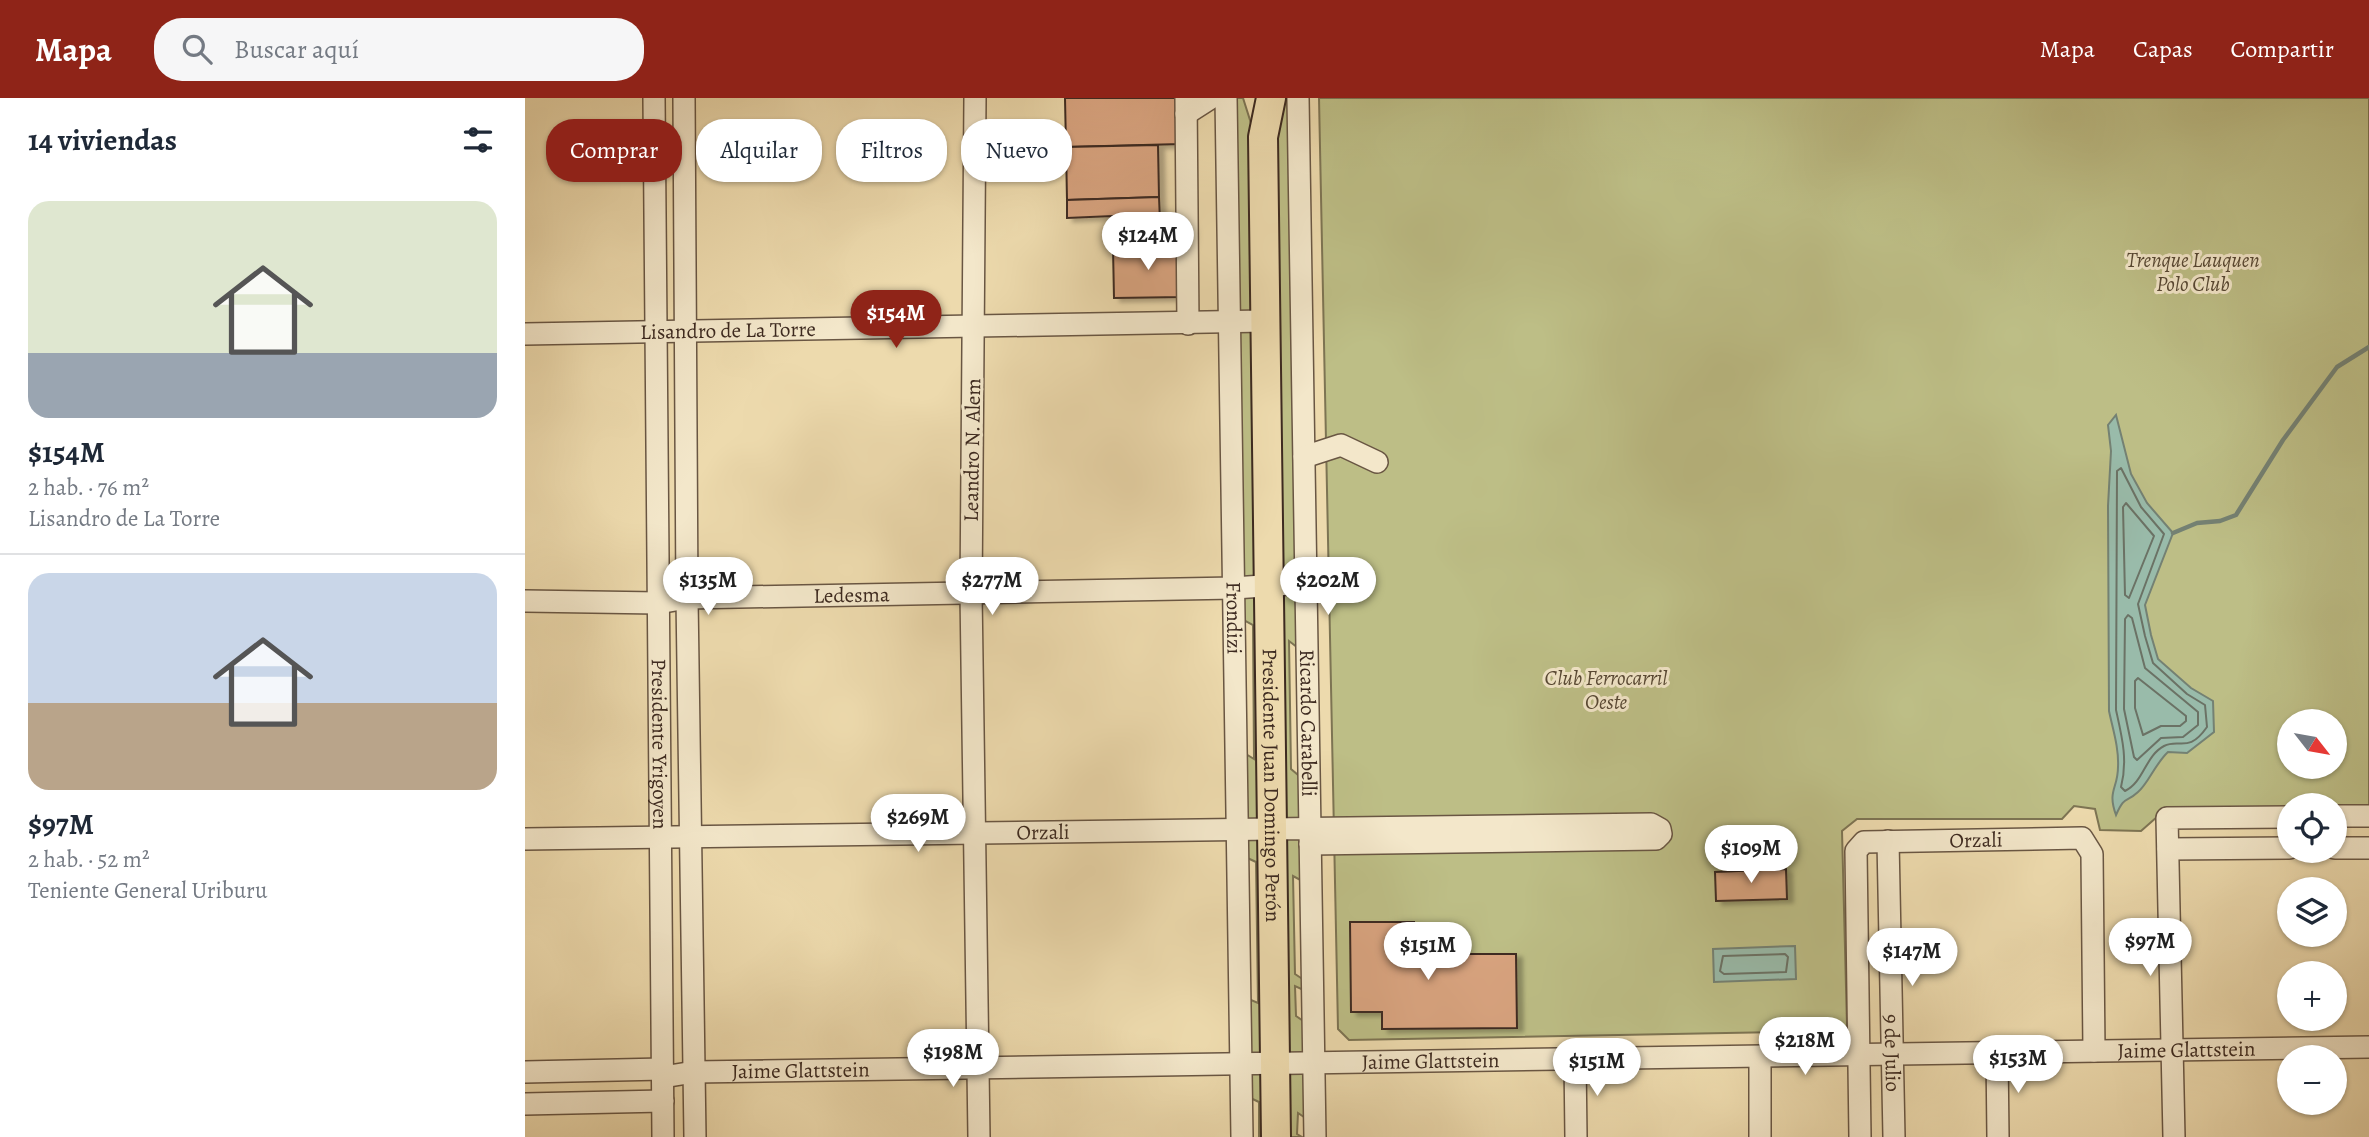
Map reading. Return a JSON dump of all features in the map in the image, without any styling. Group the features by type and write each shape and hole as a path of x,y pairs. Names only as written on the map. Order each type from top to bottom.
{"main road":[{"name":"Presidente Juan Domingo Perón","path":"1251,98 1263,137"},
{"name":"Presidente Juan Domingo Perón","path":"1271,98 1263,137 1276,1137"}],"street":[{"name":"Presidente Yrigoyen","path":"654,98 663,1137"},
{"name":"Presidente Yrigoyen","path":"684,98 687,598 695,1137"},
{"name":"Leandro N. Alem","path":"975,98 971,593 979,1137"},
{"path":"1188,324 1186,106 1211,98"},
{"name":"Frondizi","path":"1226,98 1242,1137"},
{"name":"Ricardo Carabelli","path":"1298,98 1315,1137"},
{"name":"Lisandro de La Torre","path":"525,334 1265,321"},
{"path":"1304,457 1341,444 1377,462"},
{"name":"Ledesma","path":"525,601 658,603 687,598 1234,588 1306,583"},
{"path":"2347,816 2369,816"},
{"path":"2174,1137 2167,818 2277,817"},
{"path":"1651,824 1660,829 1661,834 1656,839 1310,835 1651,824"},
{"name":"Orzali","path":"525,839 1272,827 1310,835"},
{"name":"Orzali","path":"1856,851 1864,842 2082,838 2092,854 2094,1052"},
{"name":"9 de Julio","path":"1888,841 1894,1137"},
{"path":"2168,849 2277,848"},
{"path":"2347,848 2369,848"},
{"name":"9 de Julio","path":"1856,851 1860,1137"},
{"name":"Jaime Glattstein","path":"525,1072 663,1073 2369,1047"},
{"path":"1997,1053 1998,1137"},
{"path":"1760,1056 1760,1137"},
{"path":"1575,1059 1576,1137"},
{"path":"525,1104 663,1101"}],"green space":[{"path":"1231,98 1243,98 1256,139 1270,1137 1259,1137 1259,1102 1246,1096 1244,997 1258,1003 1256,862 1241,855 1241,751 1254,759 1253,625 1238,617"},
{"path":"1279,98 1293,98 1302,651 1289,641 1291,769 1304,780 1306,883 1293,876 1295,974 1307,982 1308,992 1295,986 1296,1016 1309,1025 1310,1121 1298,1113 1297,1134 1302,1137 1284,1137 1270,139"},
{"path":"1319,98 2369,98 2369,806 2347,806 2347,793 2277,793 2277,807 2166,809 2141,831 2100,830 2095,809 2074,806 2062,819 1857,819 1842,831 1847,1026 1839,1031 1349,1040 1338,1029"}],"water":[{"path":"2116,415 2131,474 2147,503 2173,533 2145,605 2158,659 2191,688 2213,701 2214,732 2187,753 2168,752 2142,788 2123,802 2116,815 2113,795 2118,760 2109,711 2108,506 2111,451 2108,425"},
{"path":"1795,946 1796,979 1714,982 1713,949"}],"building":[{"path":"1065,98 1181,98 1181,144 1072,147 1072,119 1065,119"},
{"path":"1158,145 1159,197 1067,200 1067,182 1072,182 1072,147"},
{"path":"1159,197 1161,246 1113,248 1112,216 1067,218 1067,200"},
{"path":"1182,245 1183,297 1114,298 1113,248"},
{"path":"1786,869 1787,899 1716,901 1715,872"},
{"path":"1350,922 1414,922 1414,954 1516,954 1517,1028 1382,1029 1382,1012 1351,1012"}],"waterway":[{"path":"2173,533 2197,523 2220,521 2236,515 2283,440 2337,367 2369,347"}],"park label":[{"name":"Trenque Lauquen Polo Club","path":"2193,272"},
{"name":"Club Ferrocarril Oeste","path":"1606,690"}]}
